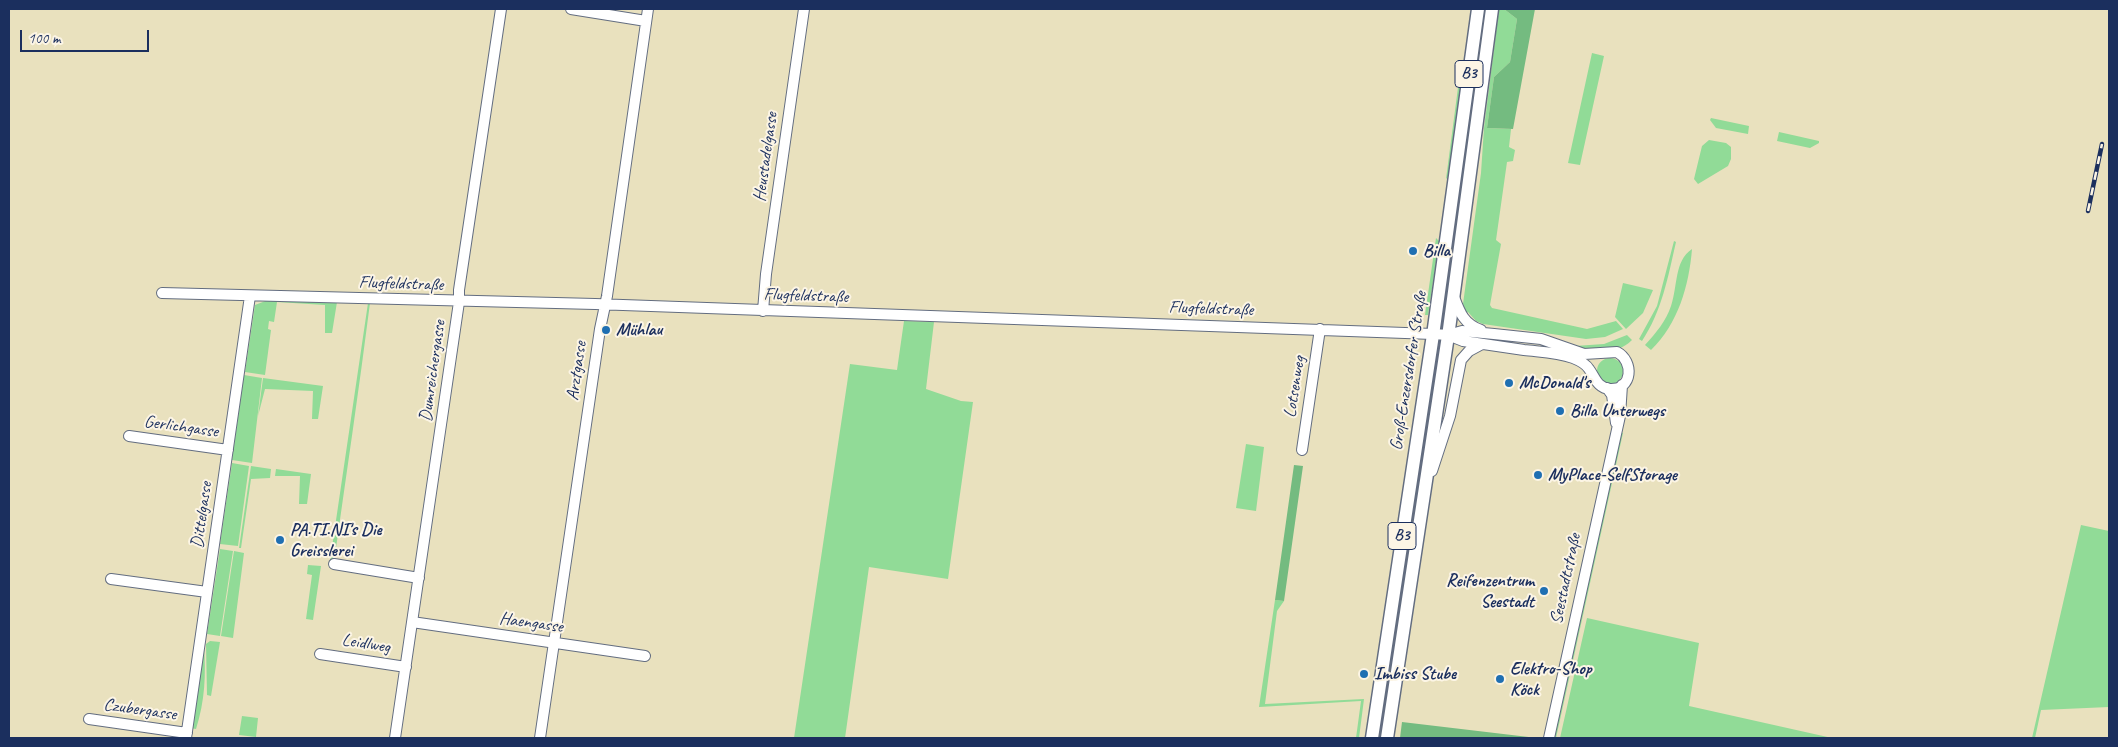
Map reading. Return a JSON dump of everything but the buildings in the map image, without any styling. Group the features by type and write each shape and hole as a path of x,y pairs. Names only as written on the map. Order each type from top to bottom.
{"main road":[{"name":"Groß-Enzersdorfer Straße","path":"1372,738 1433,334 1478,9"},
{"name":"Groß-Enzersdorfer Straße","path":"1387,738 1454,296 1492,9"}],"street":[{"name":"Dumreichergasse","path":"396,738 459,302 459,290 502,9"},
{"path":"571,9 646,20"},
{"name":"Arztgasse","path":"540,738 604,305 607,296 648,9"},
{"name":"Heustadelgasse","path":"762,311 804,9"},
{"name":"Flugfeldstraße","path":"162,293 604,305 1448,335"},
{"name":"Dittelgasse","path":"186,736 250,296"},
{"path":"1454,296 1460,315 1467,324 1494,334"},
{"name":"Lotsenweg","path":"1302,450 1320,329"},
{"name":"Seestadtstraße","path":"1448,335 1462,331 1494,334 1541,339 1584,354 1617,352 1626,359 1630,370 1622,385 1620,416 1616,426 1549,738"},
{"path":"1448,335 1456,340 1558,354 1576,359 1588,367 1599,385 1607,388 1615,388 1622,385"},
{"path":"1421,507 1450,416 1461,360 1469,351 1483,344"},
{"path":"1593,377 1592,366 1597,356 1602,353"},
{"name":"Seestadtstraße","path":"1607,388 1612,395 1616,426"},
{"name":"Gerlichgasse","path":"129,436 228,450"},
{"path":"334,564 419,578"},
{"path":"112,579 207,592"},
{"name":"Haengasse","path":"412,622 645,656"},
{"name":"Leidlweg","path":"320,654 406,667"},
{"name":"Czubergasse","path":"89,719 186,736"}],"green space":[{"path":"1499,9 1504,9 1517,19 1510,62 1494,77 1487,128 1511,129 1509,147 1515,150 1513,161 1507,162 1496,240 1501,244 1490,305 1492,308 1587,329 1616,321 1623,329 1605,337 1586,339 1483,324 1476,321 1468,312 1466,313 1463,304 1481,173 1484,128"},
{"path":"1504,9 1535,9 1513,129 1487,128 1494,77 1510,62 1517,19"},
{"path":"1592,53 1604,56 1580,165 1568,163"},
{"path":"1459,80 1462,80 1448,177 1446,179"},
{"path":"1711,118 1749,126 1748,134 1716,128 1710,120"},
{"path":"1779,132 1819,141 1819,143 1810,148 1777,141"},
{"path":"1709,140 1726,143 1731,147 1731,159 1728,166 1698,184 1694,179 1702,146"},
{"path":"1436,238 1439,241 1428,315 1425,315"},
{"path":"1674,241 1676,242 1664,293 1655,318 1642,341 1639,339 1657,306"},
{"path":"1692,249 1688,277 1680,304 1668,328 1651,350 1645,345 1666,317 1671,306 1679,267 1686,254"},
{"path":"1623,283 1653,290 1643,313 1626,329 1615,317"},
{"path":"268,300 337,302 332,333 325,333 325,305 277,302 274,322 269,321 268,329 271,330 265,375 245,372 255,305"},
{"path":"368,303 370,303 366,336 334,562 330,561"},
{"path":"904,321 934,322 926,389 961,401 973,402 948,579 869,567 845,738 794,738 850,364 897,370"},
{"path":"1627,335 1632,340 1619,349 1612,351 1597,351 1575,346 1604,344"},
{"path":"1433,350 1437,351 1426,424 1425,447 1380,738 1375,738"},
{"path":"1610,358 1620,361 1623,371 1620,381 1610,384 1600,381 1597,371 1600,361"},
{"path":"244,375 262,378 252,463 232,460"},
{"path":"263,378 323,386 318,419 312,419 313,391 265,389 258,416"},
{"path":"1620,432 1623,433 1556,738 1552,738"},
{"path":"1246,444 1264,447 1256,511 1236,508"},
{"path":"232,463 249,466 238,546 220,544"},
{"path":"1294,465 1303,466 1284,601 1275,600"},
{"path":"251,466 271,469 270,478 251,479 241,548 239,548"},
{"path":"276,469 311,474 307,504 299,504 300,476 275,476"},
{"path":"2081,525 2109,531 2109,707 2041,710 2035,738 2032,738"},
{"path":"220,549 233,551 220,636 207,634"},
{"path":"234,551 244,553 233,638 221,636"},
{"path":"308,565 321,566 313,620 306,619 312,575 307,574"},
{"path":"1275,600 1284,601 1277,611 1265,704 1364,699 1359,738 1356,738 1361,701 1259,707"},
{"path":"1587,618 1699,643 1689,706 1832,738 1560,738"},
{"path":"210,641 220,642 211,696 207,695 206,644"},
{"path":"204,646 204,688 196,729 190,728"},
{"path":"242,716 258,718 256,737 239,735"},
{"path":"1402,722 1537,738 1400,738"}],"railway":[{"path":"2088,211 2102,144"}],"place":[{"name":"Billa","path":"1413,251"},
{"name":"Mühlau","path":"606,330"},
{"name":"McDonald's","path":"1509,383"},
{"name":"Billa Unterwegs","path":"1560,411"},
{"name":"MyPlace-SelfStorage","path":"1538,475"},
{"name":"PA.TI.NI's Die Greisslerei","path":"280,540"},
{"name":"Reifenzentrum Seestadt","path":"1544,591"},
{"name":"Imbiss Stube","path":"1364,674"},
{"name":"Elektro-Shop Köck","path":"1500,679"}]}
